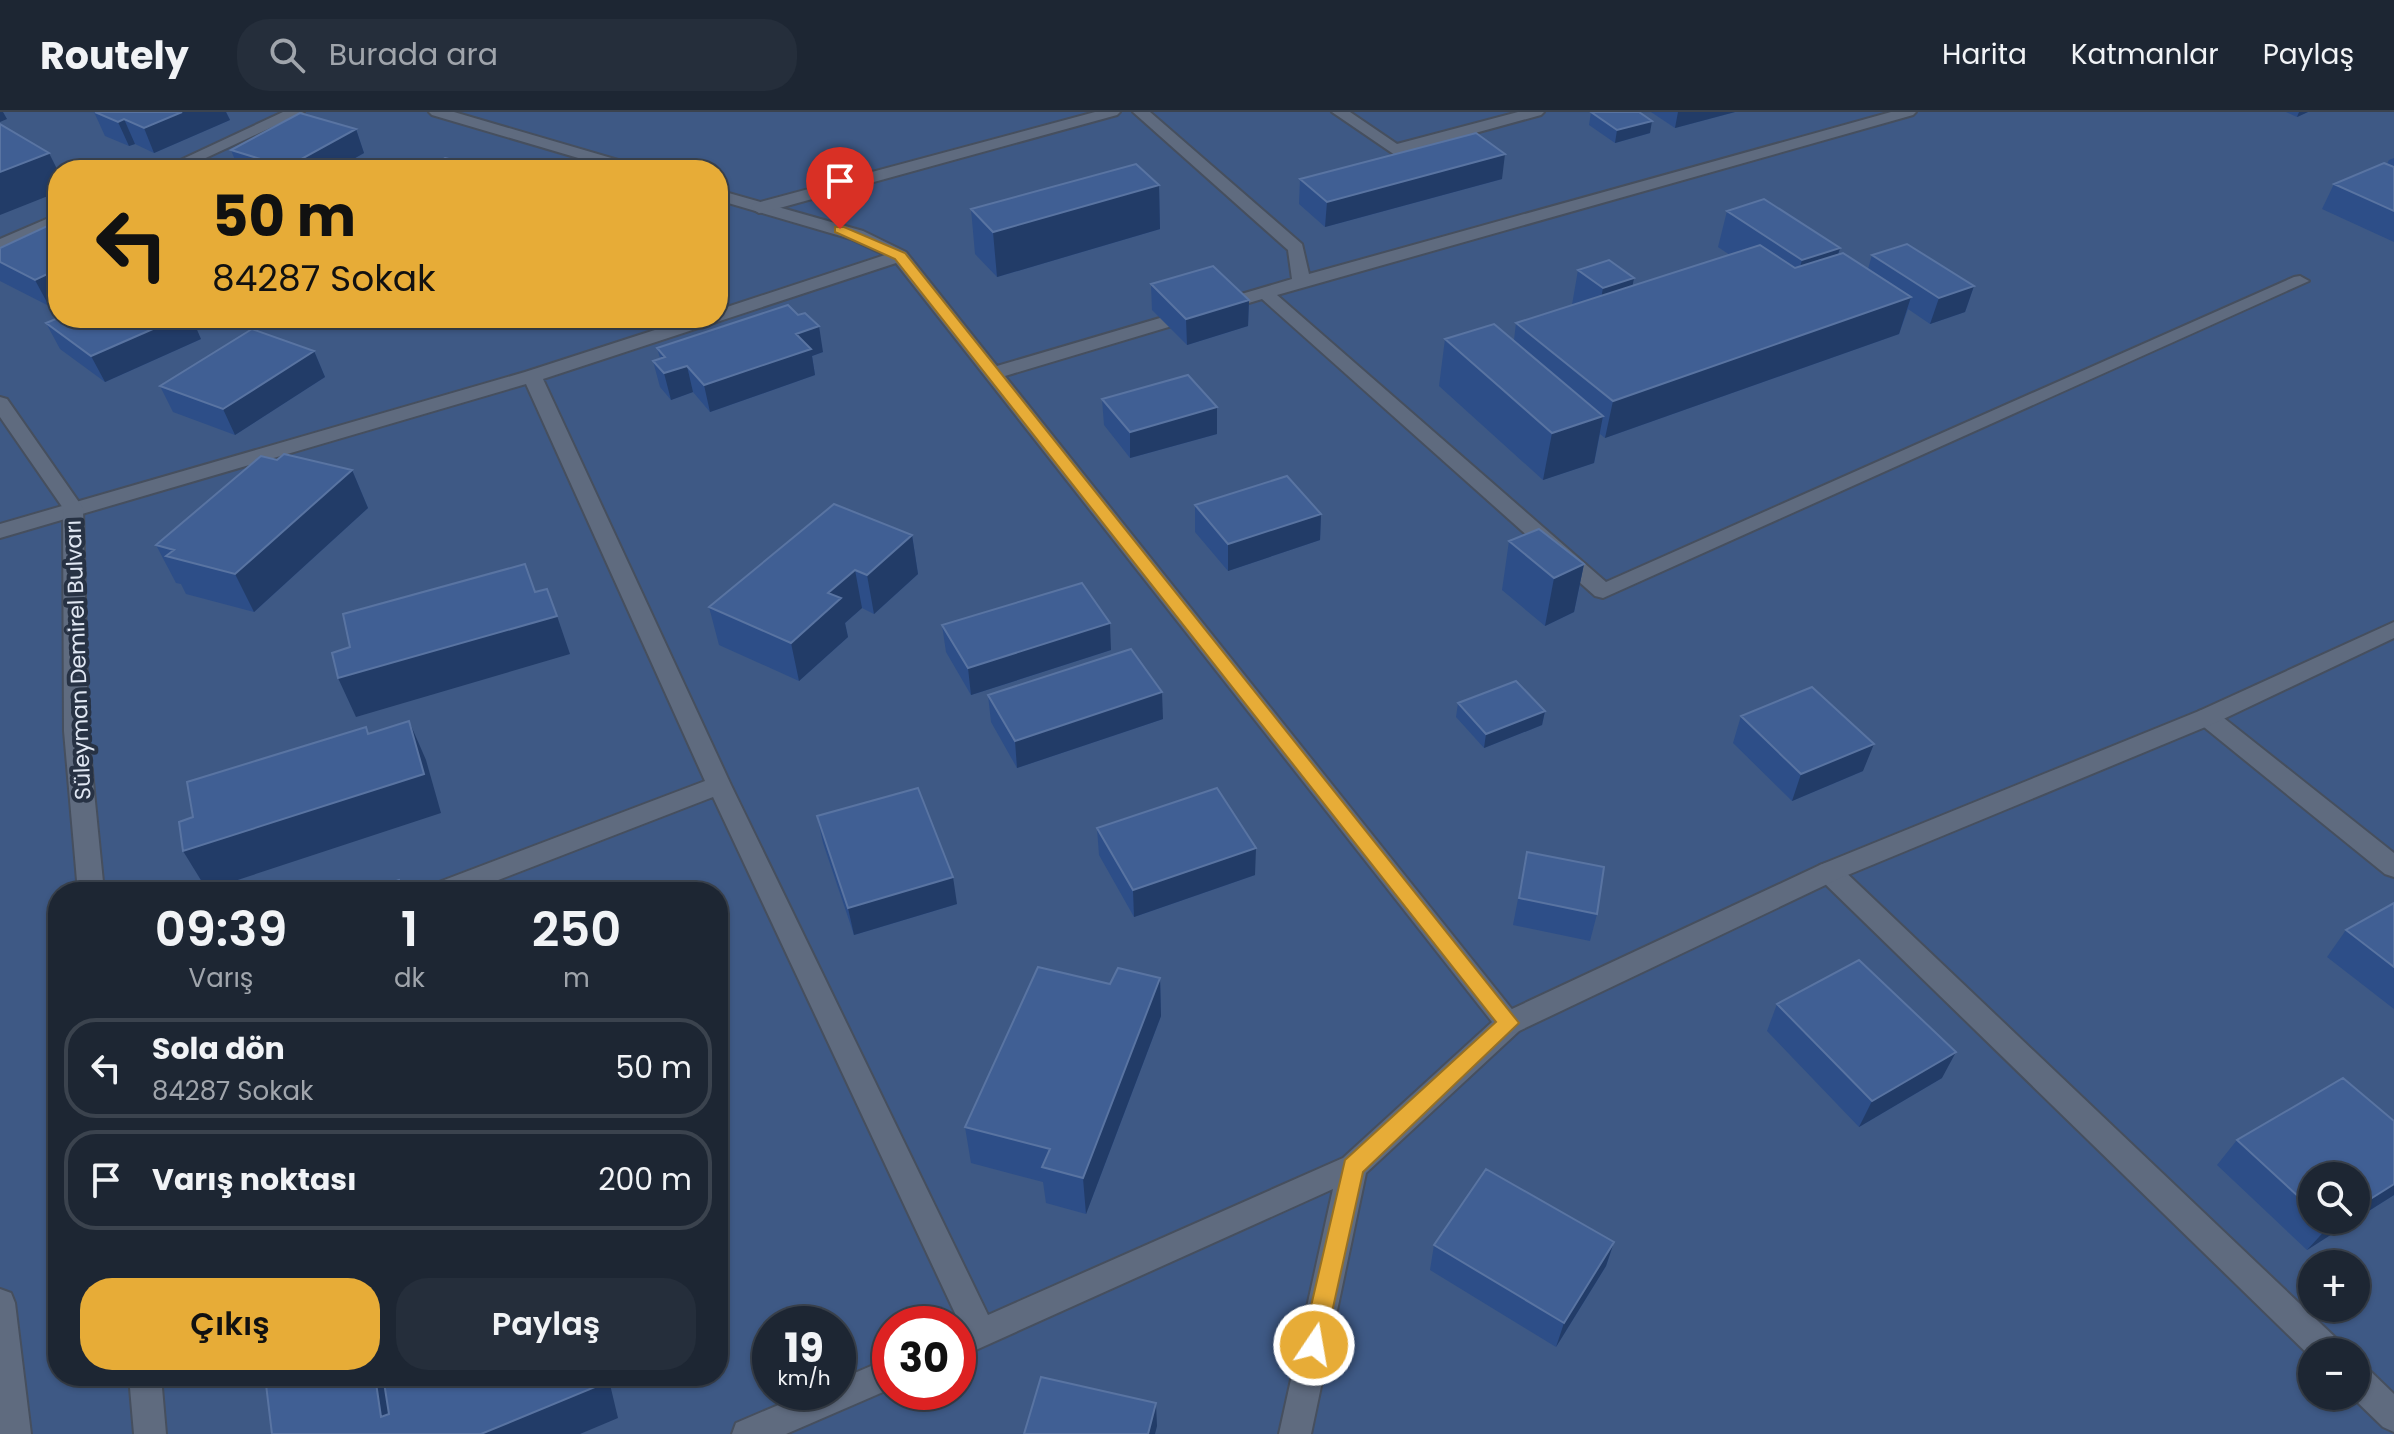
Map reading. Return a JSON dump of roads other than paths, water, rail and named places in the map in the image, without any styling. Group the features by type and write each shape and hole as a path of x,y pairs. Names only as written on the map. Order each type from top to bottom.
{"street":[{"path":"189,160 296,112"},
{"path":"437,112 602,160"},
{"path":"759,208 1112,112"},
{"path":"1141,112 1296,248 1301,282"},
{"path":"1340,112 1395,150 1536,112"},
{"path":"994,373 1301,282 1908,112"},
{"path":"728,198 857,235 900,256 1509,1023"},
{"path":"0,245 48,223"},
{"path":"728,313 900,256"},
{"path":"1265,293 1603,591 2300,281"},
{"path":"0,531 532,376 679,328"},
{"path":"532,376 955,1306"},
{"name":"Süleyman Demirel Bulvarı","path":"0,403 73,508 76,731 90,882"},
{"path":"976,1335 1353,1167 1509,1023 1829,872 2207,717 2394,629"},
{"path":"2207,717 2394,867"},
{"path":"466,882 719,785"},
{"path":"1829,872 2313,1338"},
{"path":"1295,1434 1353,1167"},
{"path":"0,1303 15,1434"},
{"path":"748,1434 872,1381"},
{"path":"146,1386 150,1434"},
{"path":"2370,1393 2394,1416"}]}
